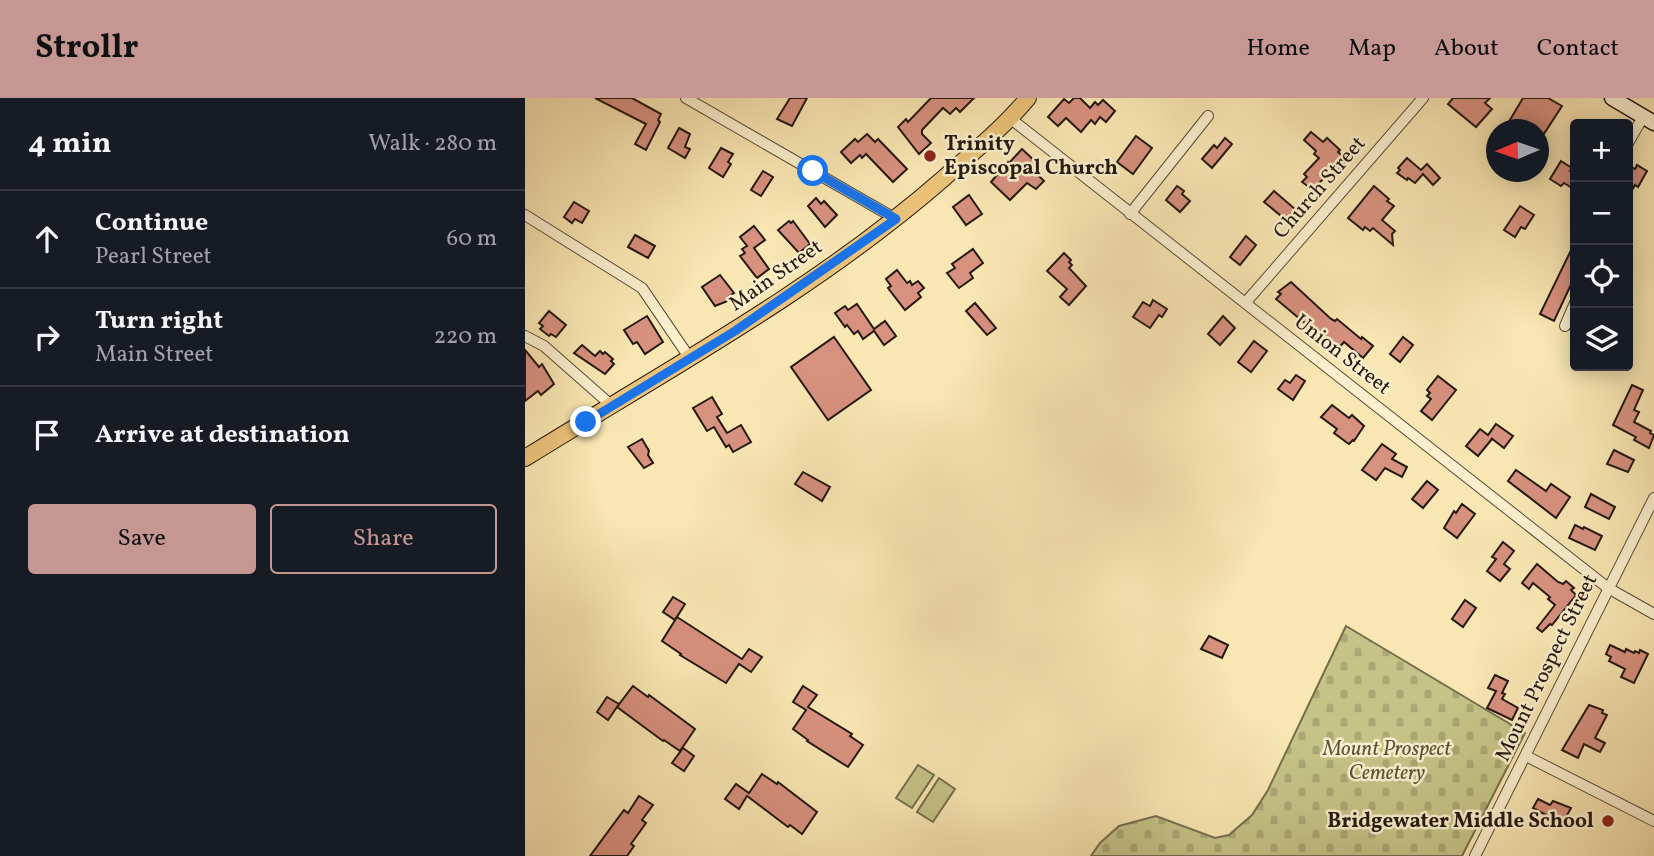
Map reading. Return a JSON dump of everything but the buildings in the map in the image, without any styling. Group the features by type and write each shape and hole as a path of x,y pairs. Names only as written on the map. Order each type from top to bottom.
{"main road":[{"name":"Main Street","path":"525,458 735,331 896,219 1011,119 1028,98"},
{"path":"1612,98 1649,120"}],"street":[{"path":"686,98 896,219"},
{"name":"Church Street","path":"1245,302 1423,98"},
{"path":"1130,214 1207,116"},
{"name":"Union Street","path":"1011,119 1608,589 1654,614"},
{"path":"1633,138 1649,120"},
{"path":"525,215 642,288 689,357"},
{"path":"1565,326 1573,308"},
{"path":"525,336 544,346 611,405"},
{"name":"Mount Prospect Street","path":"1475,856 1654,498"},
{"path":"1526,756 1654,821"}],"green space":[{"name":"Mount Prospect Cemetery","path":"1346,626 1525,733 1462,856 1091,856 1100,843 1119,826 1156,816 1215,838 1229,835 1252,815 1268,790"},
{"path":"918,765 934,775 912,808 896,798"},
{"path":"939,778 955,789 933,822 917,812"}],"place":[{"name":"Trinity Episcopal Church","path":"930,156"},
{"name":"Bridgewater Middle School","path":"1608,821"}],"route":[{"path":"586,422 735,331 896,219 813,171"}]}
